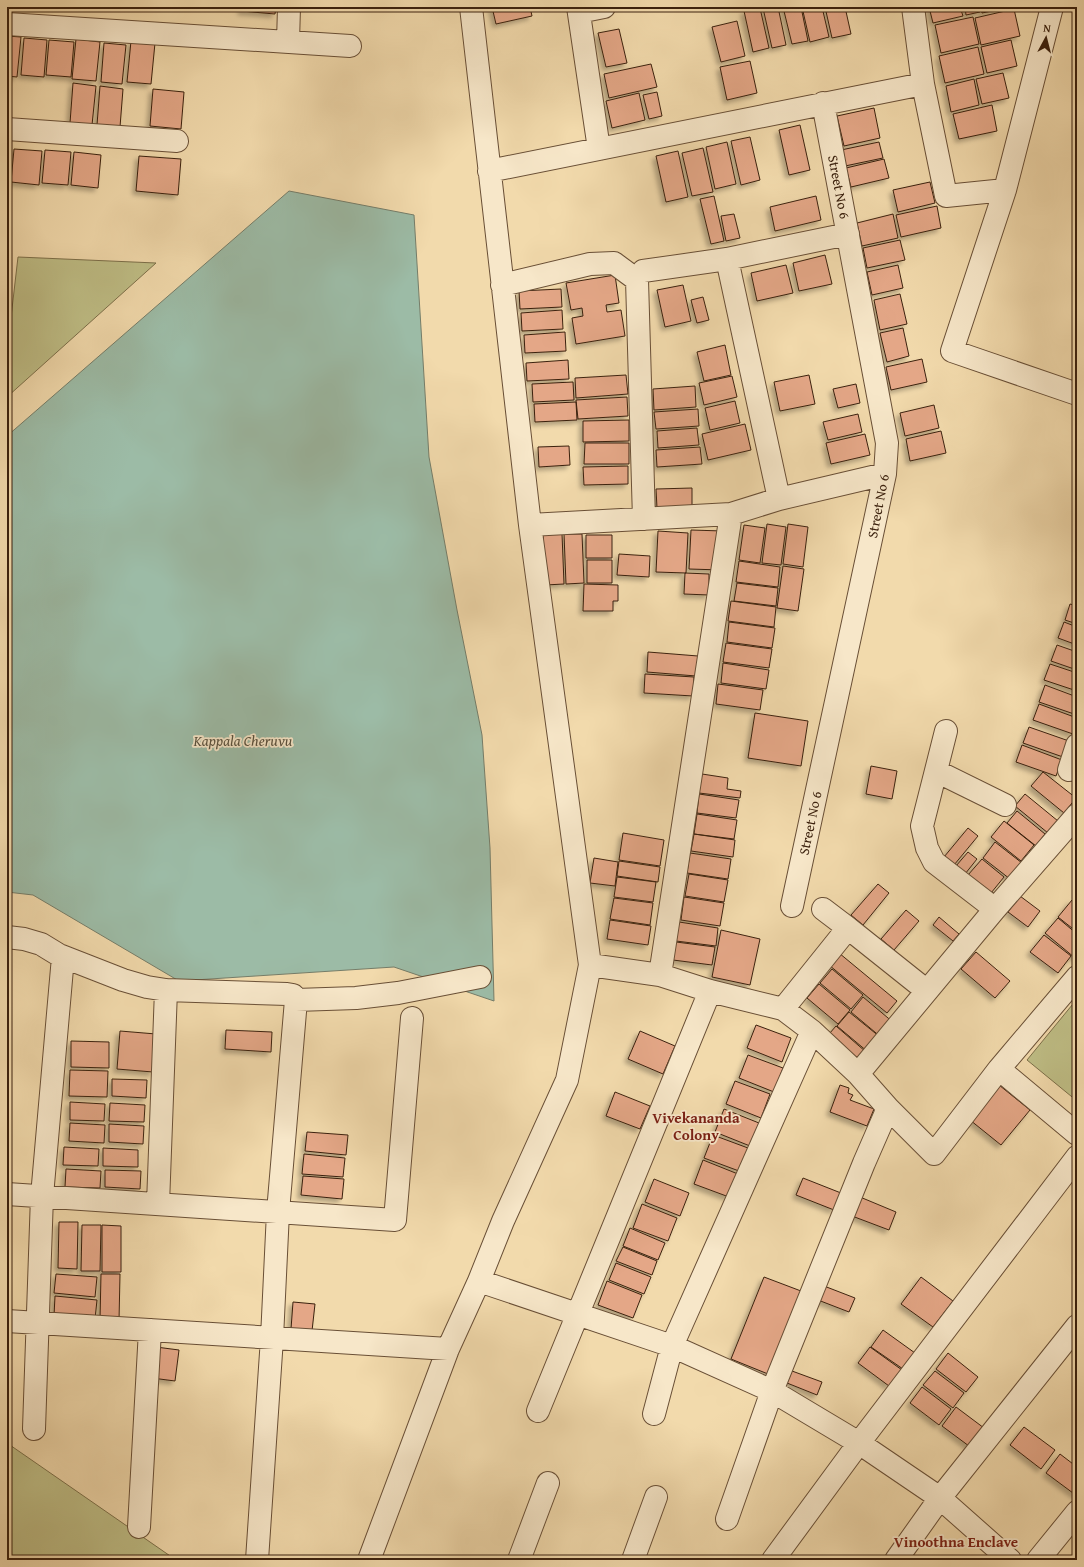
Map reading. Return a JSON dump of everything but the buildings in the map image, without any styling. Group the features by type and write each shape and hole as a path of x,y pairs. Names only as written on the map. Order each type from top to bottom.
{"street":[{"path":"288,42 289,7"},
{"path":"368,1560 448,1349 479,1281 503,1221 567,1080 590,965 530,525 488,171 471,7"},
{"path":"599,149 579,9 604,7"},
{"path":"913,7 924,84 946,196 1005,190"},
{"path":"1052,7 1005,190 952,351 1077,394"},
{"path":"17,18 288,42 350,46"},
{"path":"488,171 924,84"},
{"name":"Street No 6","path":"792,906 885,474 887,443 823,103"},
{"path":"7,129 177,141"},
{"path":"643,271 727,260 848,234"},
{"path":"727,260 779,499"},
{"path":"502,285 590,264 614,263 637,280 644,519"},
{"path":"530,525 731,514 779,499 885,474"},
{"path":"660,975 731,514"},
{"path":"946,731 922,826 927,848 934,862 995,909"},
{"path":"1069,770 1077,745"},
{"path":"936,771 1005,805"},
{"path":"858,1074 995,909 1077,816"},
{"path":"823,909 927,991"},
{"path":"783,1009 848,928"},
{"path":"7,937 24,939 40,944 63,957 123,980 147,987 166,990 287,994 293,995 296,1000 278,1212 272,1338 257,1560"},
{"path":"34,1429 42,1196 63,957"},
{"path":"590,965 660,975 710,991 783,1009 812,1031 858,1074 888,1108 934,1154 999,1069 1077,977"},
{"path":"296,1000 356,998 398,993 480,977"},
{"path":"158,1204 166,990"},
{"path":"538,1411 710,991"},
{"path":"7,1194 395,1220 412,1018"},
{"path":"654,1414 672,1346 812,1031"},
{"path":"999,1069 1077,1134"},
{"path":"727,1519 772,1391 864,1163 888,1108"},
{"path":"773,1560 859,1442 1077,1157"},
{"path":"479,1281 672,1346 772,1391 859,1442 940,1498 1010,1560"},
{"path":"7,1321 448,1349"},
{"path":"896,1560 940,1498 1077,1326"},
{"path":"139,1527 150,1330"},
{"path":"519,1560 548,1484"},
{"path":"634,1560 656,1497"},
{"path":"1038,1560 1077,1512"}],"shaded area":[{"path":"18,257 156,263 7,397 7,352"},
{"path":"1077,999 1077,1101 1027,1060"},
{"path":"7,1443 176,1560 7,1560"}],"water":[{"name":"Kappala Cheruvu","path":"289,191 414,215 429,457 482,735 490,848 494,1001 394,967 179,981 33,895 7,892 7,436"}],"district":[{"name":"Vivekananda Colony","path":"696,1126"},
{"name":"Vinoothna Enclave","path":"956,1541"}]}
